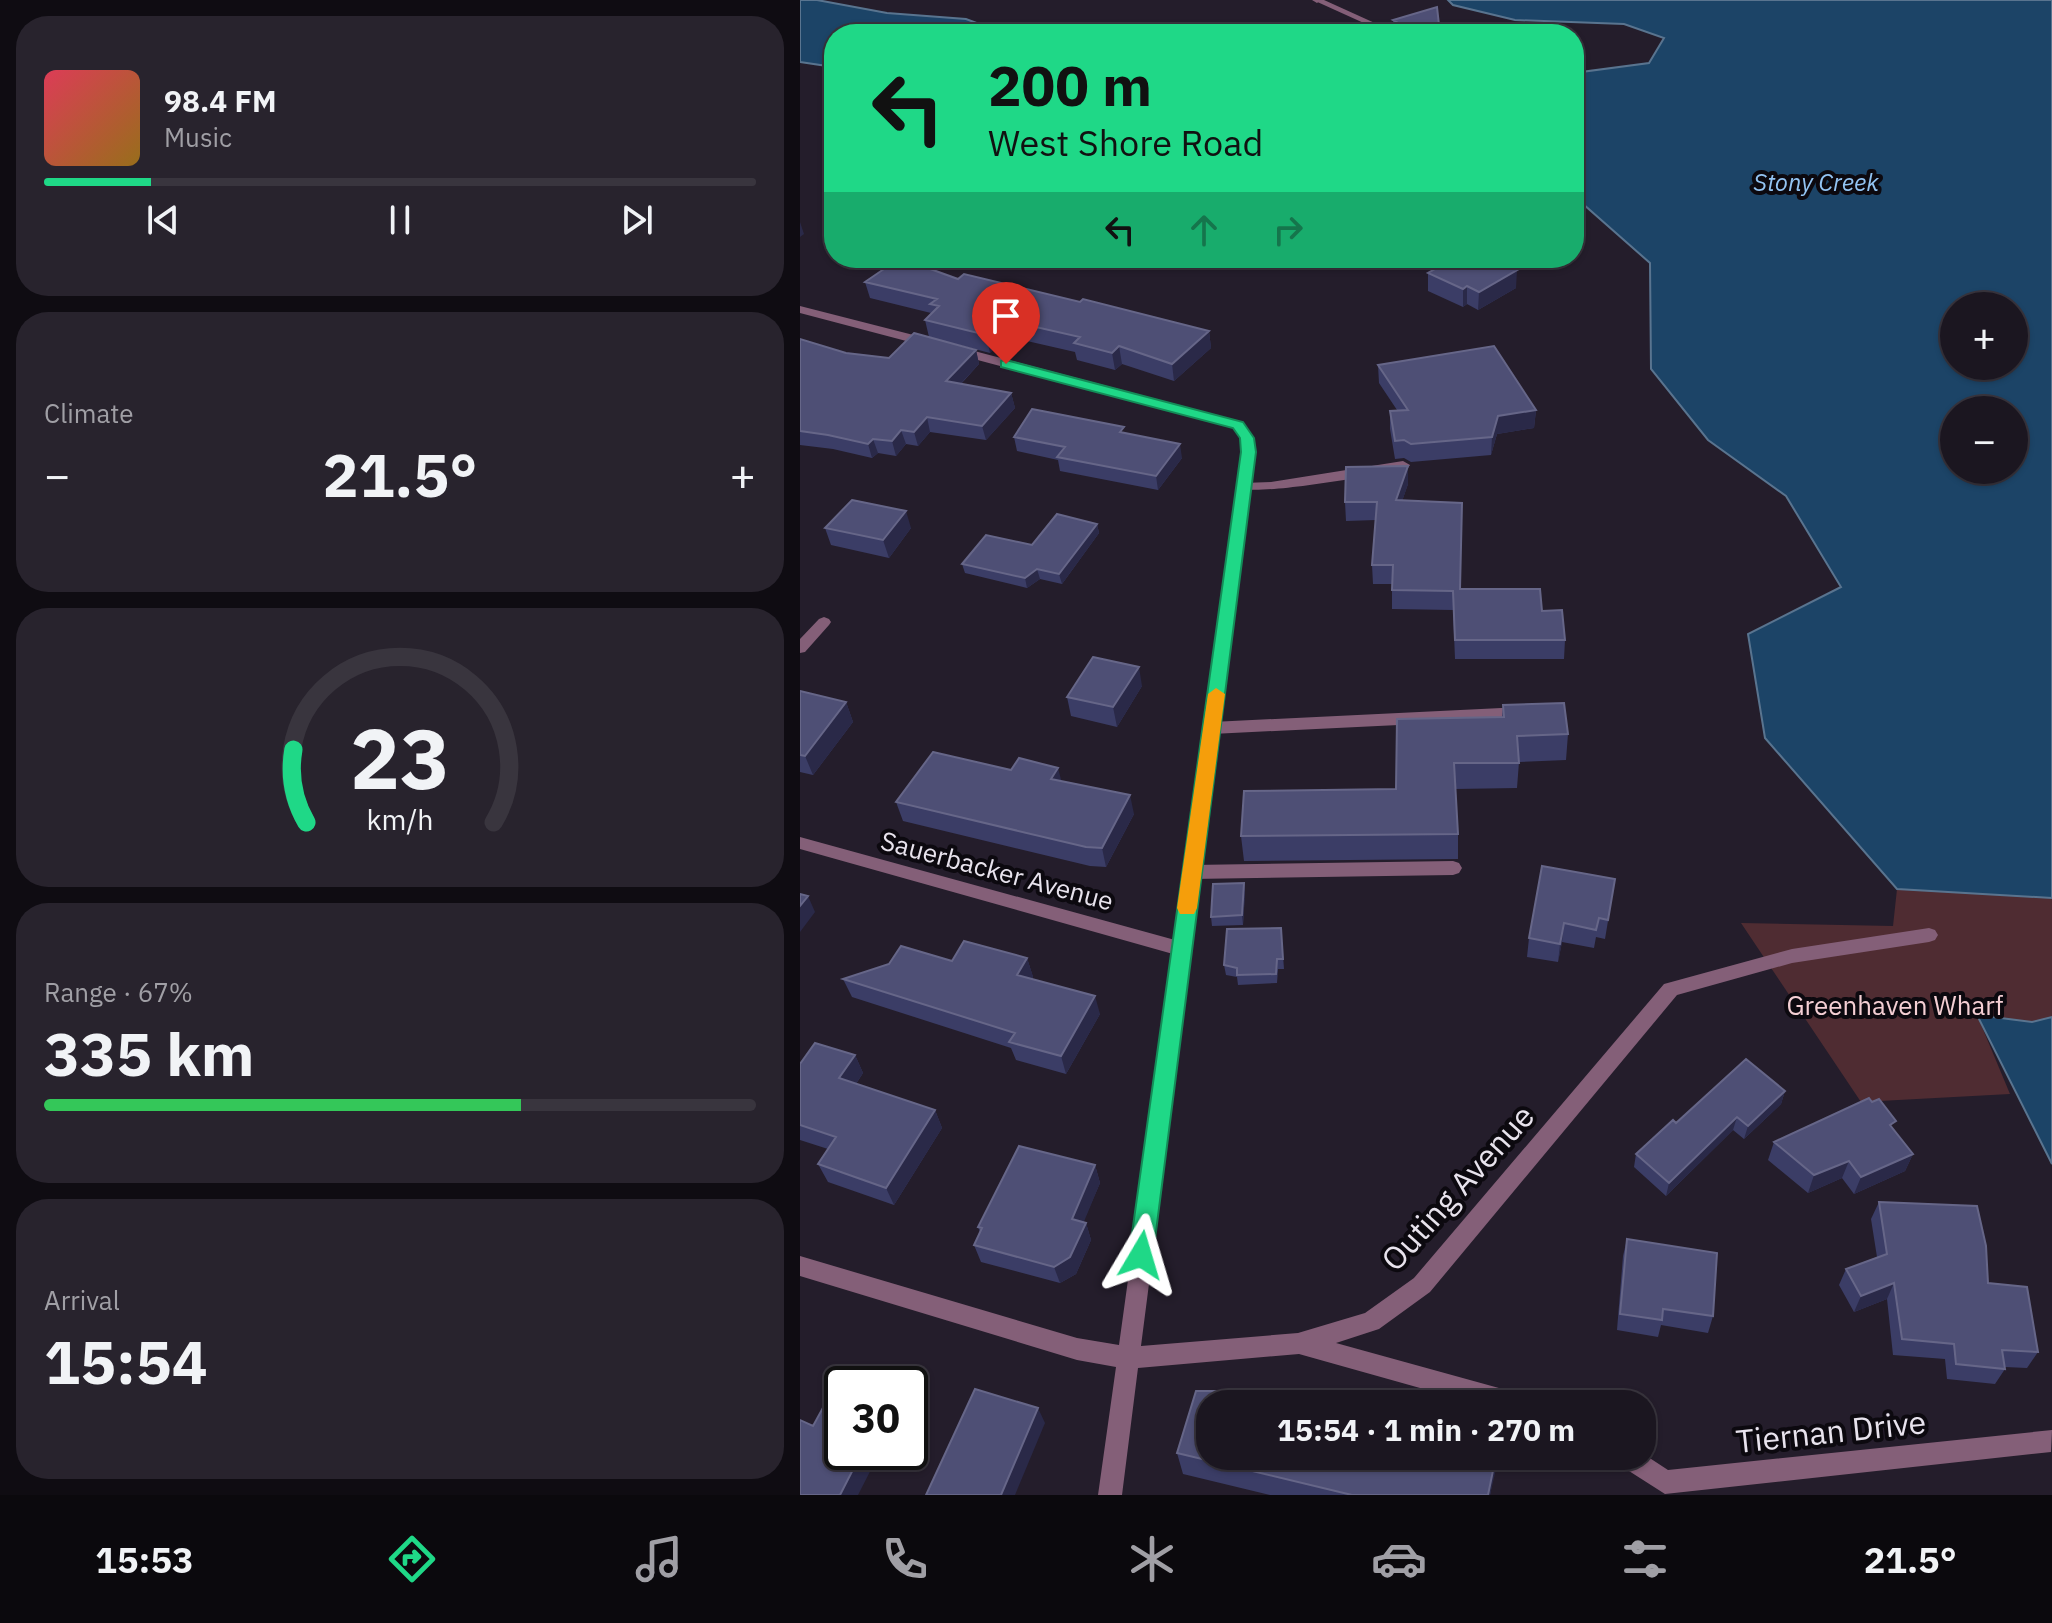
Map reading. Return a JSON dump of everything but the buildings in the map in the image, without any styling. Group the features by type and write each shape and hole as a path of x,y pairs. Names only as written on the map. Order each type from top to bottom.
{"street":[{"path":"1316,0 1372,24"},
{"path":"800,309 1238,425 1247,438 1249,452 1110,1495"},
{"path":"1243,487 1271,486 1403,465"},
{"path":"800,648 824,622"},
{"path":"1212,728 1532,713"},
{"name":"Sauerbacker Avenue","path":"800,843 1181,949"},
{"path":"1192,872 1453,868"},
{"name":"Outing Avenue","path":"800,1266 1077,1349 1128,1358 1298,1344 1371,1322 1422,1285 1671,989 1792,956 1929,935"},
{"path":"1298,1344 1466,1390"},
{"name":"Tiernan Drive","path":"1647,1470 1665,1482 2051,1441"}],"green space":[{"name":"Greenhaven Wharf","path":"1897,889 2052,898 2052,1017 2033,1022 1977,1015 2010,1094 1861,1102 1741,923 1893,926"}],"water":[{"path":"800,0 817,0 887,13 966,19 979,24 824,24 824,66 800,62"},
{"name":"Stony Creek","path":"1448,0 2052,0 2052,898 1897,889 1765,738 1748,634 1841,587 1786,496 1708,440 1651,369 1650,263 1584,205 1584,72 1649,63 1664,38 1624,24 1515,20 1453,5"},
{"path":"1977,1015 2032,1022 2052,1017 2052,1164"}],"slow traffic":[{"path":"1187,908 1216,694"}],"route":[{"path":"1006,364 1238,425 1247,438 1249,452 1141,1255"}]}
